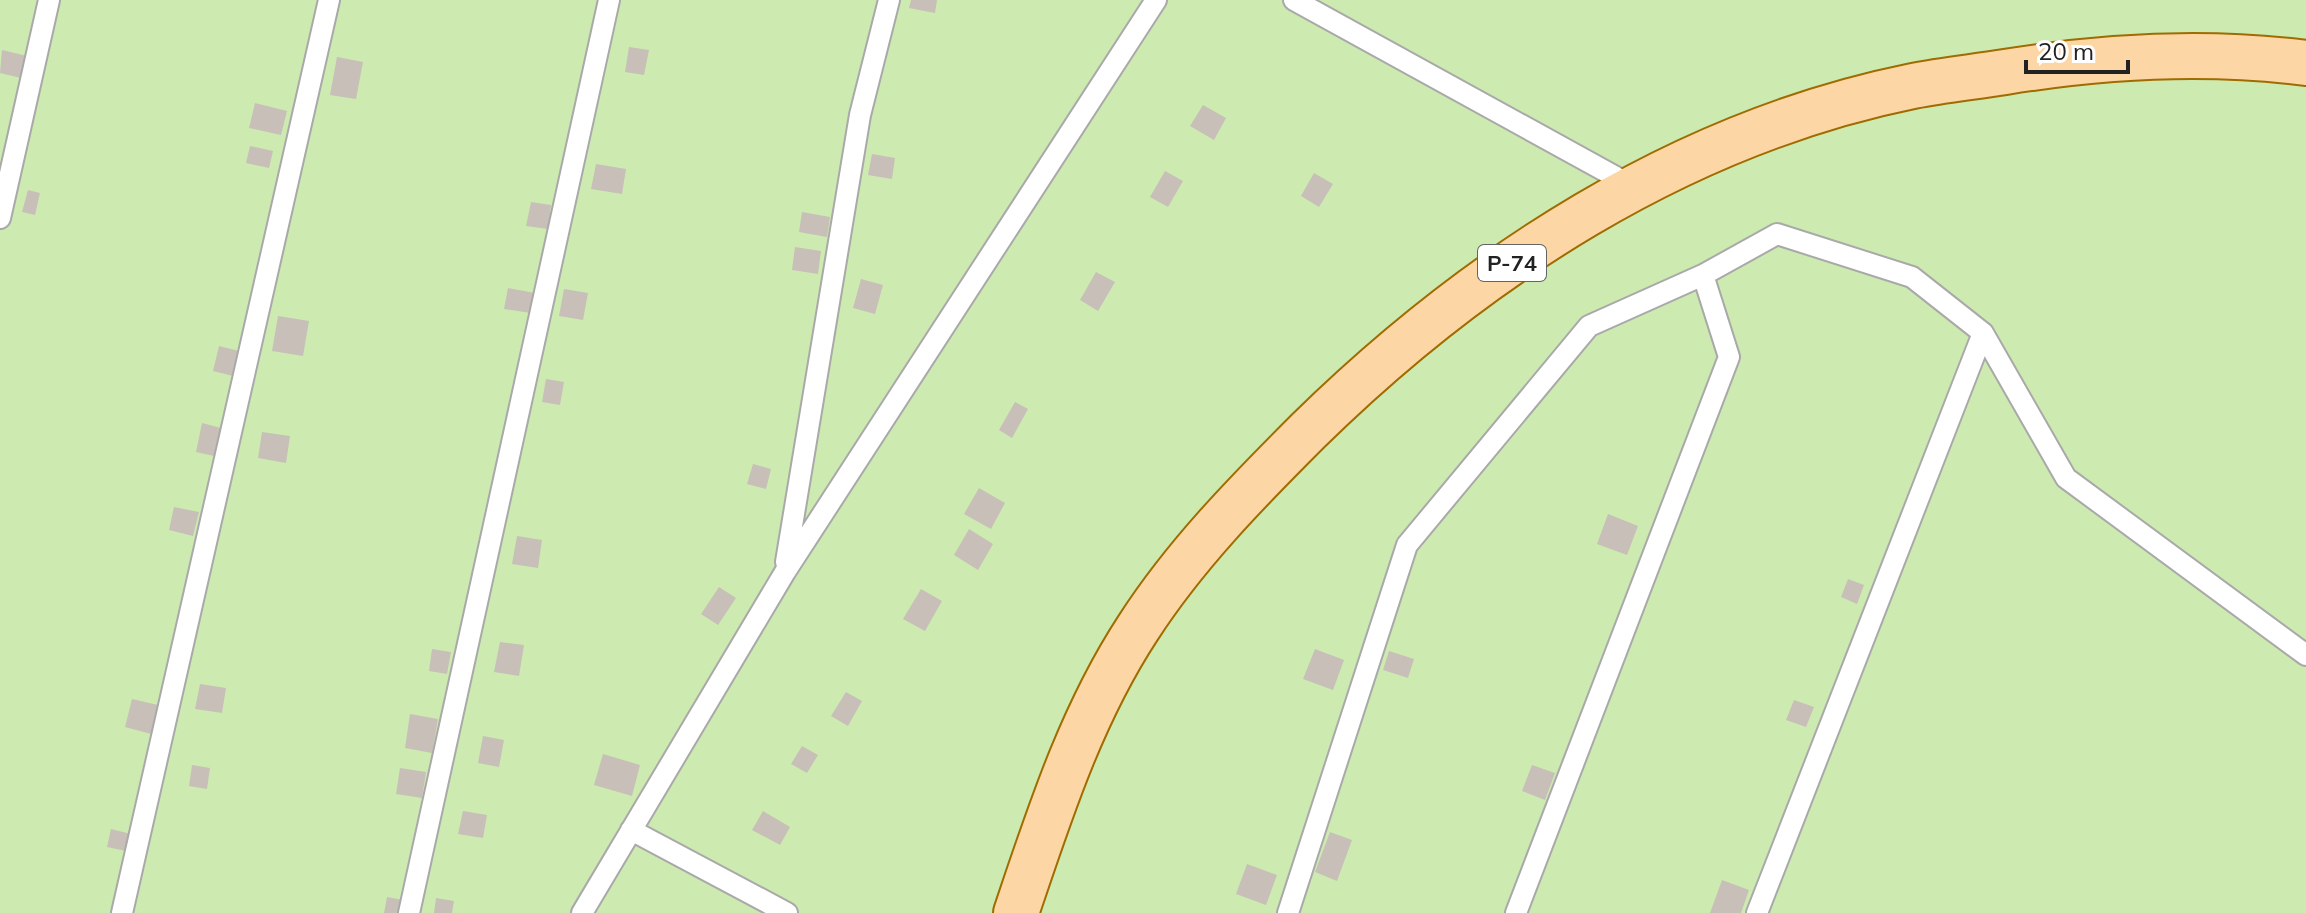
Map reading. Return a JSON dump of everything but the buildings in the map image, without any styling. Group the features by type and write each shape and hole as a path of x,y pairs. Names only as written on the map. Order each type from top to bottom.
{"main road":[{"name":"Р-74","path":"1016,913 1076,742 1103,691 1137,628 1234,504 1365,375 1460,298 1572,221 1634,187 1746,138 1805,116 1911,87 2084,59 2195,56 2306,63"}],"lane":[{"path":"0,218 49,0"},
{"path":"122,913 329,0"},
{"path":"409,913 609,0"},
{"path":"785,572 860,115 889,0"},
{"path":"582,913 785,572 1156,0"},
{"path":"1303,2 1634,187"},
{"path":"1288,913 1407,545 1589,326 1703,275 1777,234 1912,277 1983,333 2066,478 2306,655"},
{"path":"1516,913 1729,357 1703,275"},
{"path":"1757,913 1983,333"},
{"path":"631,830 787,913"}],"green space":[{"path":"0,0 2306,0 2306,913 0,913"}]}
